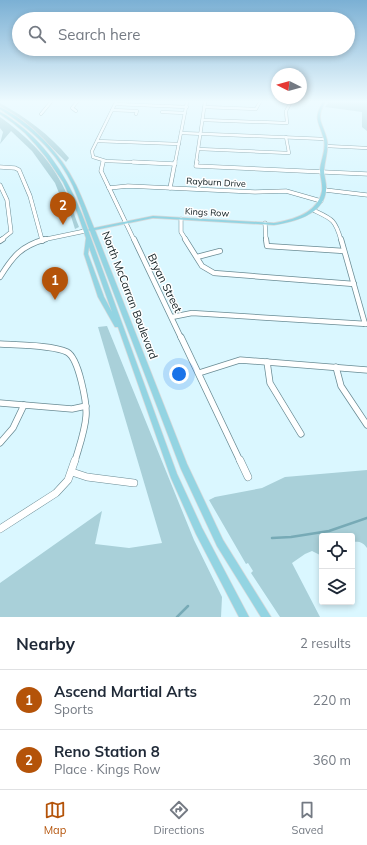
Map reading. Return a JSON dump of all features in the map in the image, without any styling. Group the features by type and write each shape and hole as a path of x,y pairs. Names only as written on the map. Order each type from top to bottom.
{"main road":[{"name":"North McCarran Boulevard","path":"25,131 44,150 55,164 89,230 88,238 174,475 189,510 244,617"},
{"name":"North McCarran Boulevard","path":"31,131 50,148 72,179 89,230 198,498 220,543 264,616"},
{"name":"Kings Row","path":"89,230 147,218 265,223 288,222 301,217 313,210 321,201 324,190 322,173 326,146 322,131"},
{"path":"44,150 50,148"}],"street":[{"path":"102,131 92,151 92,155 98,159 104,161 175,164"},
{"path":"201,131 196,166 367,174"},
{"path":"170,188 181,133 325,139"},
{"path":"199,149 289,153 286,137"},
{"path":"97,141 179,144"},
{"path":"326,146 366,148 367,153"},
{"name":"Bryan Street","path":"104,161 101,171 248,477"},
{"path":"0,167 15,168 20,173 30,196 42,241"},
{"path":"0,185 7,200 11,232 0,241"},
{"name":"Rayburn Drive","path":"109,188 128,186 254,192 286,191 321,201"},
{"path":"324,190 367,195"},
{"path":"172,317 192,313 366,324 336,222 313,210"},
{"path":"181,219 181,232 205,269 219,275 354,284"},
{"path":"265,223 267,246 344,251"},
{"name":"Kings Row","path":"0,277 16,254 26,247 42,241 89,230"},
{"path":"197,257 220,251"},
{"path":"0,344 58,349 69,353 75,361 86,406 85,427 72,472 65,484 56,493 0,529"},
{"path":"199,373 234,361 267,362 367,370"},
{"path":"267,362 270,382 301,434"},
{"path":"336,368 341,386 367,425"},
{"path":"0,403 72,409 86,406"},
{"path":"0,443 13,428 24,405"},
{"path":"72,472 87,477 134,483"}],"shaded area":[{"path":"2,131 18,131 35,146 50,164 69,199 79,227 75,229 70,213 67,213 55,183 32,151 11,131 0,144"},
{"path":"34,131 41,131 54,141 69,158 66,162 50,146"},
{"path":"107,326 194,540 222,597 221,617 0,617 0,583 102,511 95,544 129,548 162,543 98,327"},
{"path":"367,470 367,548 361,542 355,542 355,533 319,533 319,554 312,551 292,563 320,617 280,617 251,573 253,571 248,563 246,564 209,500 215,497 262,488 285,477"}],"waterway":[{"path":"272,538 291,537 329,531 367,518"},
{"path":"177,617 188,606"}],"place":[{"name":"Reno Station 8","path":"63,225"},
{"name":"Ascend Martial Arts","path":"55,300"}]}
